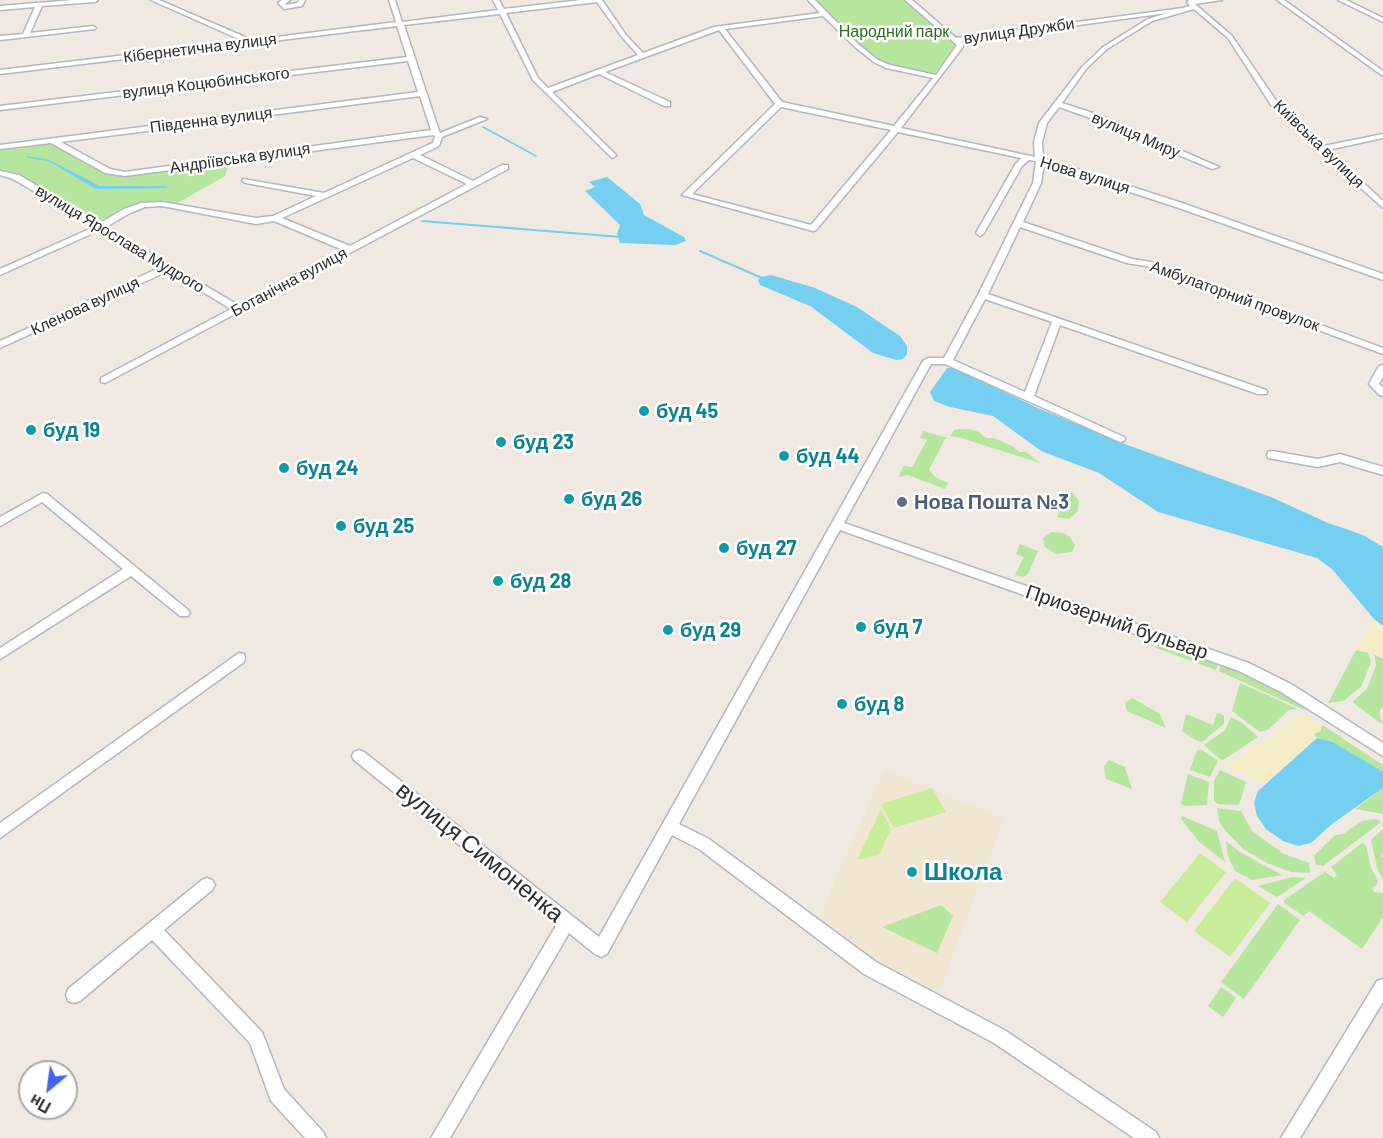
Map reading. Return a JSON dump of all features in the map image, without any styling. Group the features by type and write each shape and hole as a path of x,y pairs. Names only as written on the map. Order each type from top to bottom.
{"street":[{"path":"3,8 9,0"},
{"path":"3,8 95,0"},
{"path":"154,0 251,42"},
{"path":"287,0 281,3 287,8 300,5 302,0"},
{"path":"0,272 89,233 127,211 144,205 162,204 256,222 275,218 436,144 437,134 392,0"},
{"path":"496,0 535,79 612,156"},
{"path":"598,0 642,56"},
{"name":"Кібернетична вулиця","path":"0,72 598,0"},
{"path":"811,0 876,61 888,67 936,77"},
{"path":"909,1 922,0"},
{"path":"947,361 983,295 1036,183 1040,160 1040,132 1057,104 1084,68 1106,48 1150,20 1191,3 1218,0"},
{"path":"1280,0 1383,74"},
{"path":"1341,0 1383,20"},
{"path":"909,1 955,40"},
{"name":"Київська вулиця","path":"1191,3 1230,37 1274,103 1383,205"},
{"path":"26,35 39,5"},
{"name":"вулиця Дружби","path":"955,40 1180,9"},
{"path":"548,91 721,28 825,14"},
{"path":"0,38 93,28"},
{"path":"721,28 779,104"},
{"name":"вулиця Дружби","path":"779,104 686,195 813,228 896,129 960,46 961,44 955,40"},
{"name":"вулиця Коцюбинського","path":"0,108 412,58"},
{"path":"600,72 667,104"},
{"name":"Південна вулиця","path":"0,147 422,94"},
{"name":"Нова вулиця","path":"779,104 1040,160 1179,205 1383,277"},
{"name":"вулиця Миру","path":"1057,104 1099,118 1215,167"},
{"path":"437,134 483,119"},
{"name":"Андріївська вулиця","path":"52,140 108,171 125,174 437,134"},
{"path":"1322,149 1383,136"},
{"path":"413,155 473,184"},
{"path":"980,233 1019,165 1026,158"},
{"name":"Ботанічна вулиця","path":"105,380 505,167"},
{"name":"вулиця Ярослава Мудрого","path":"0,173 16,177 238,309"},
{"path":"246,181 324,195"},
{"path":"275,218 351,250"},
{"name":"Амбулаторний провулок","path":"1018,223 1130,261 1148,264 1383,351"},
{"name":"Кленова вулиця","path":"0,345 169,267"},
{"path":"983,295 1262,392"},
{"path":"1028,398 1057,321"},
{"path":"1120,439 947,361 928,361 669,826 704,844 870,968 1000,1037 1150,1138"},
{"path":"1383,368 1374,384 1383,393"},
{"path":"1272,455 1318,463 1340,458 1383,471"},
{"path":"0,522 43,497 184,613"},
{"name":"Приозерний бульвар","path":"838,525 1244,667 1302,698 1383,750"},
{"path":"0,654 132,570"},
{"path":"0,831 239,658"},
{"name":"вулиця Симоненка","path":"359,756 601,949 669,826"},
{"path":"75,995 207,885"},
{"path":"440,1138 567,922"},
{"path":"153,930 255,1038 277,1095 317,1138"},
{"path":"1290,1138 1383,987"}],"shaded area":[{"path":"884,770 1004,818 939,992 872,958 819,918"}],"green space":[{"name":"Народний парк","path":"814,0 905,0 957,46 934,74 890,65 878,60 860,46"},
{"path":"48,142 114,175 230,161 225,176 176,204 163,202 144,204 98,221 19,176 0,171 0,149"},
{"path":"969,429 979,432 986,438 994,438 1012,446 1019,452 1026,452 1040,463 950,436 954,430"},
{"path":"923,431 948,438 945,439 929,470 935,477 948,483 945,489 908,475 898,477 904,466 912,467 927,440 920,438"},
{"path":"1072,492 1079,501 1078,511 1069,519 1057,517 1068,493"},
{"path":"1051,532 1064,533 1070,537 1075,545 1072,552 1056,554 1045,547 1043,538"},
{"path":"1020,544 1038,551 1028,574 1023,577 1015,575 1024,557 1016,554"},
{"path":"1158,642 1218,663 1216,670 1156,648"},
{"path":"1356,650 1368,652 1371,662 1361,687 1343,701 1328,703"},
{"path":"1374,654 1383,659 1383,706 1379,712 1383,725 1352,702 1367,689 1376,665"},
{"path":"1221,664 1261,681 1308,708 1302,709 1219,671"},
{"path":"1240,683 1297,709 1289,710 1269,729 1260,732 1232,711"},
{"path":"1132,698 1160,714 1166,728 1127,711 1125,703"},
{"path":"1217,713 1224,715 1224,724 1202,742 1182,731 1186,714 1213,725"},
{"path":"1231,717 1241,722 1258,737 1223,760 1204,745 1225,730"},
{"path":"1322,725 1383,765 1383,773 1333,742 1317,738 1314,734 1320,731"},
{"path":"1197,750 1202,750 1218,761 1210,777 1190,770"},
{"path":"1109,760 1125,767 1132,789 1106,779 1104,766"},
{"path":"1220,770 1246,782 1239,805 1218,804 1214,801 1214,781"},
{"path":"1188,774 1209,782 1207,805 1185,806 1181,804"},
{"path":"932,788 946,812 894,828 881,804"},
{"path":"1382,789 1383,814 1355,809"},
{"path":"1217,808 1241,811 1252,831 1284,854 1309,863 1310,873 1291,872 1267,863 1243,849 1219,821"},
{"path":"881,809 891,829 879,855 857,860"},
{"path":"1182,816 1217,831 1225,862 1199,842 1181,819"},
{"path":"1379,820 1380,823 1323,866 1316,865 1314,856 1335,835 1343,834 1362,821"},
{"path":"1383,829 1383,853 1381,855 1383,880 1377,868 1371,840"},
{"path":"1226,841 1240,852 1282,875 1252,880 1235,871 1228,856"},
{"path":"1362,843 1366,845 1371,868 1378,881 1376,886 1372,887 1374,892 1383,893 1383,917 1362,949 1309,911 1304,916 1284,903 1284,900 1325,872 1334,878 1337,875 1331,867"},
{"path":"1200,853 1226,872 1187,922 1160,902"},
{"path":"1292,877 1306,878 1277,897 1258,886"},
{"path":"1235,878 1270,903 1230,957 1194,931"},
{"path":"1278,904 1300,920 1244,999 1221,982"},
{"path":"941,905 953,916 937,953 882,927"},
{"path":"1221,987 1236,998 1223,1017 1208,1006"}],"sand":[{"path":"1374,619 1383,626 1383,659 1374,654 1356,650"},
{"path":"1306,715 1322,725 1320,731 1314,734 1317,738 1267,781 1253,782 1244,774 1227,767 1227,764 1276,733 1294,717"}],"water":[{"path":"63,167 100,186 166,186 169,188 96,189 60,168"},
{"path":"607,177 640,204 644,215 684,237 686,241 675,245 620,243 617,234 620,225 585,191 595,187 589,182"},
{"path":"771,275 815,288 857,307 900,336 907,346 907,354 903,359 896,360 873,353 810,306 760,285 758,280 761,277"},
{"path":"947,368 954,368 1038,408 1122,443 1271,497 1328,523 1363,535 1383,547 1383,626 1374,619 1332,569 1317,558 1158,512 1099,473 1041,451 993,416 950,407 934,401 930,392"},
{"path":"1317,738 1333,742 1383,772 1383,788 1332,824 1311,843 1298,846 1283,841 1266,829 1257,816 1254,803 1258,791"}],"waterway":[{"path":"483,127 536,156"},
{"path":"28,157 47,160 63,168"},
{"path":"422,221 621,237"},
{"path":"700,251 762,278"}],"place":[{"name":"буд 45","path":"644,411"},
{"name":"буд 19","path":"31,430"},
{"name":"буд 23","path":"501,442"},
{"name":"буд 44","path":"784,456"},
{"name":"буд 24","path":"284,468"},
{"name":"буд 26","path":"569,499"},
{"name":"Нова Пошта №3","path":"902,502"},
{"name":"буд 25","path":"341,526"},
{"name":"буд 27","path":"724,548"},
{"name":"буд 28","path":"498,581"},
{"name":"буд 7","path":"861,627"},
{"name":"буд 29","path":"668,630"},
{"name":"буд 8","path":"842,704"},
{"name":"Школа","path":"912,872"}]}
